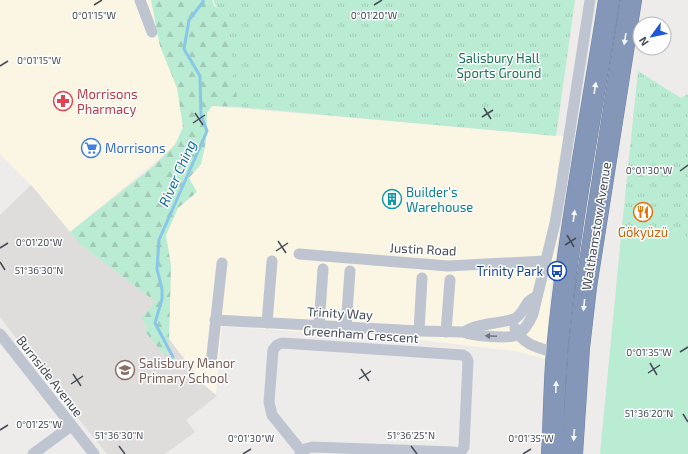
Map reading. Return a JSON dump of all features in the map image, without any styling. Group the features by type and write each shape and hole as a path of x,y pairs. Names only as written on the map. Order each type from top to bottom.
{"highway":[{"name":"Walthamstow Avenue","path":"552,454 557,353 576,199 609,0"},
{"name":"Walthamstow Avenue","path":"572,454 579,348 586,286 631,0"}],"street":[{"path":"140,0 152,32"},
{"path":"518,334 531,319 555,223 590,0"},
{"name":"Justin Road","path":"299,254 448,266 545,261"},
{"path":"267,323 272,261"},
{"path":"212,364 215,320 222,263"},
{"path":"319,326 323,270"},
{"path":"346,327 350,271"},
{"path":"419,331 422,278"},
{"path":"446,332 450,280"},
{"path":"537,297 529,301 526,307 515,318 514,325 518,334 531,346 557,353"},
{"name":"Trinity Way","path":"464,332 470,328 490,325 515,318"},
{"name":"Trinity Way","path":"215,320 464,332 479,336 512,337 518,334"},
{"name":"Burnside Avenue","path":"0,334 94,454"},
{"name":"Greenham Crescent","path":"301,453 272,415 270,409 269,402 273,350 277,345 282,343 466,357 468,361 464,447 460,454"},
{"path":"33,454 71,426"},
{"path":"301,453 312,447 460,454"}],"shaded area":[{"path":"0,0 172,0 186,128 171,149 70,232 31,185 0,154"},
{"path":"212,106 573,137 551,287 545,359 515,351 420,340 222,326 216,395 204,385 169,339 171,266 166,236 178,208 196,192 189,178 201,164 206,142 207,113"},
{"path":"31,185 81,245 156,302 148,328 144,330 163,331 204,385 217,396 186,420 195,432 165,454 107,454 0,317 0,215"}],"green space":[{"path":"151,0 212,0 214,6 231,18 238,107 212,106 207,113 206,142 201,164 189,178 197,192 178,208 166,235 171,266 169,339 166,357 144,330 148,328 141,318 156,302 81,245 70,232 150,169 175,145 183,127 177,88 160,46"},
{"name":"Salisbury Hall Sports Ground","path":"214,0 575,0 556,136 238,107 227,22 214,3"},
{"path":"638,71 681,98 688,94 688,237 677,232 622,226"},
{"path":"622,226 677,232 688,237 688,454 600,454"}],"waterway":[{"name":"River Ching","path":"173,357 155,323 162,299 162,289 157,269 159,240 207,131 201,115 200,76 184,49 189,20 203,0"}],"place":[{"name":"Morrisons Pharmacy","path":"63,101"},
{"name":"Morrisons","path":"91,148"},
{"name":"Builder's Warehouse","path":"392,199"},
{"name":"Gökyüzü","path":"643,212"},
{"name":"Trinity Park","path":"557,271"},
{"name":"Salisbury Manor Primary School","path":"125,370"}]}
